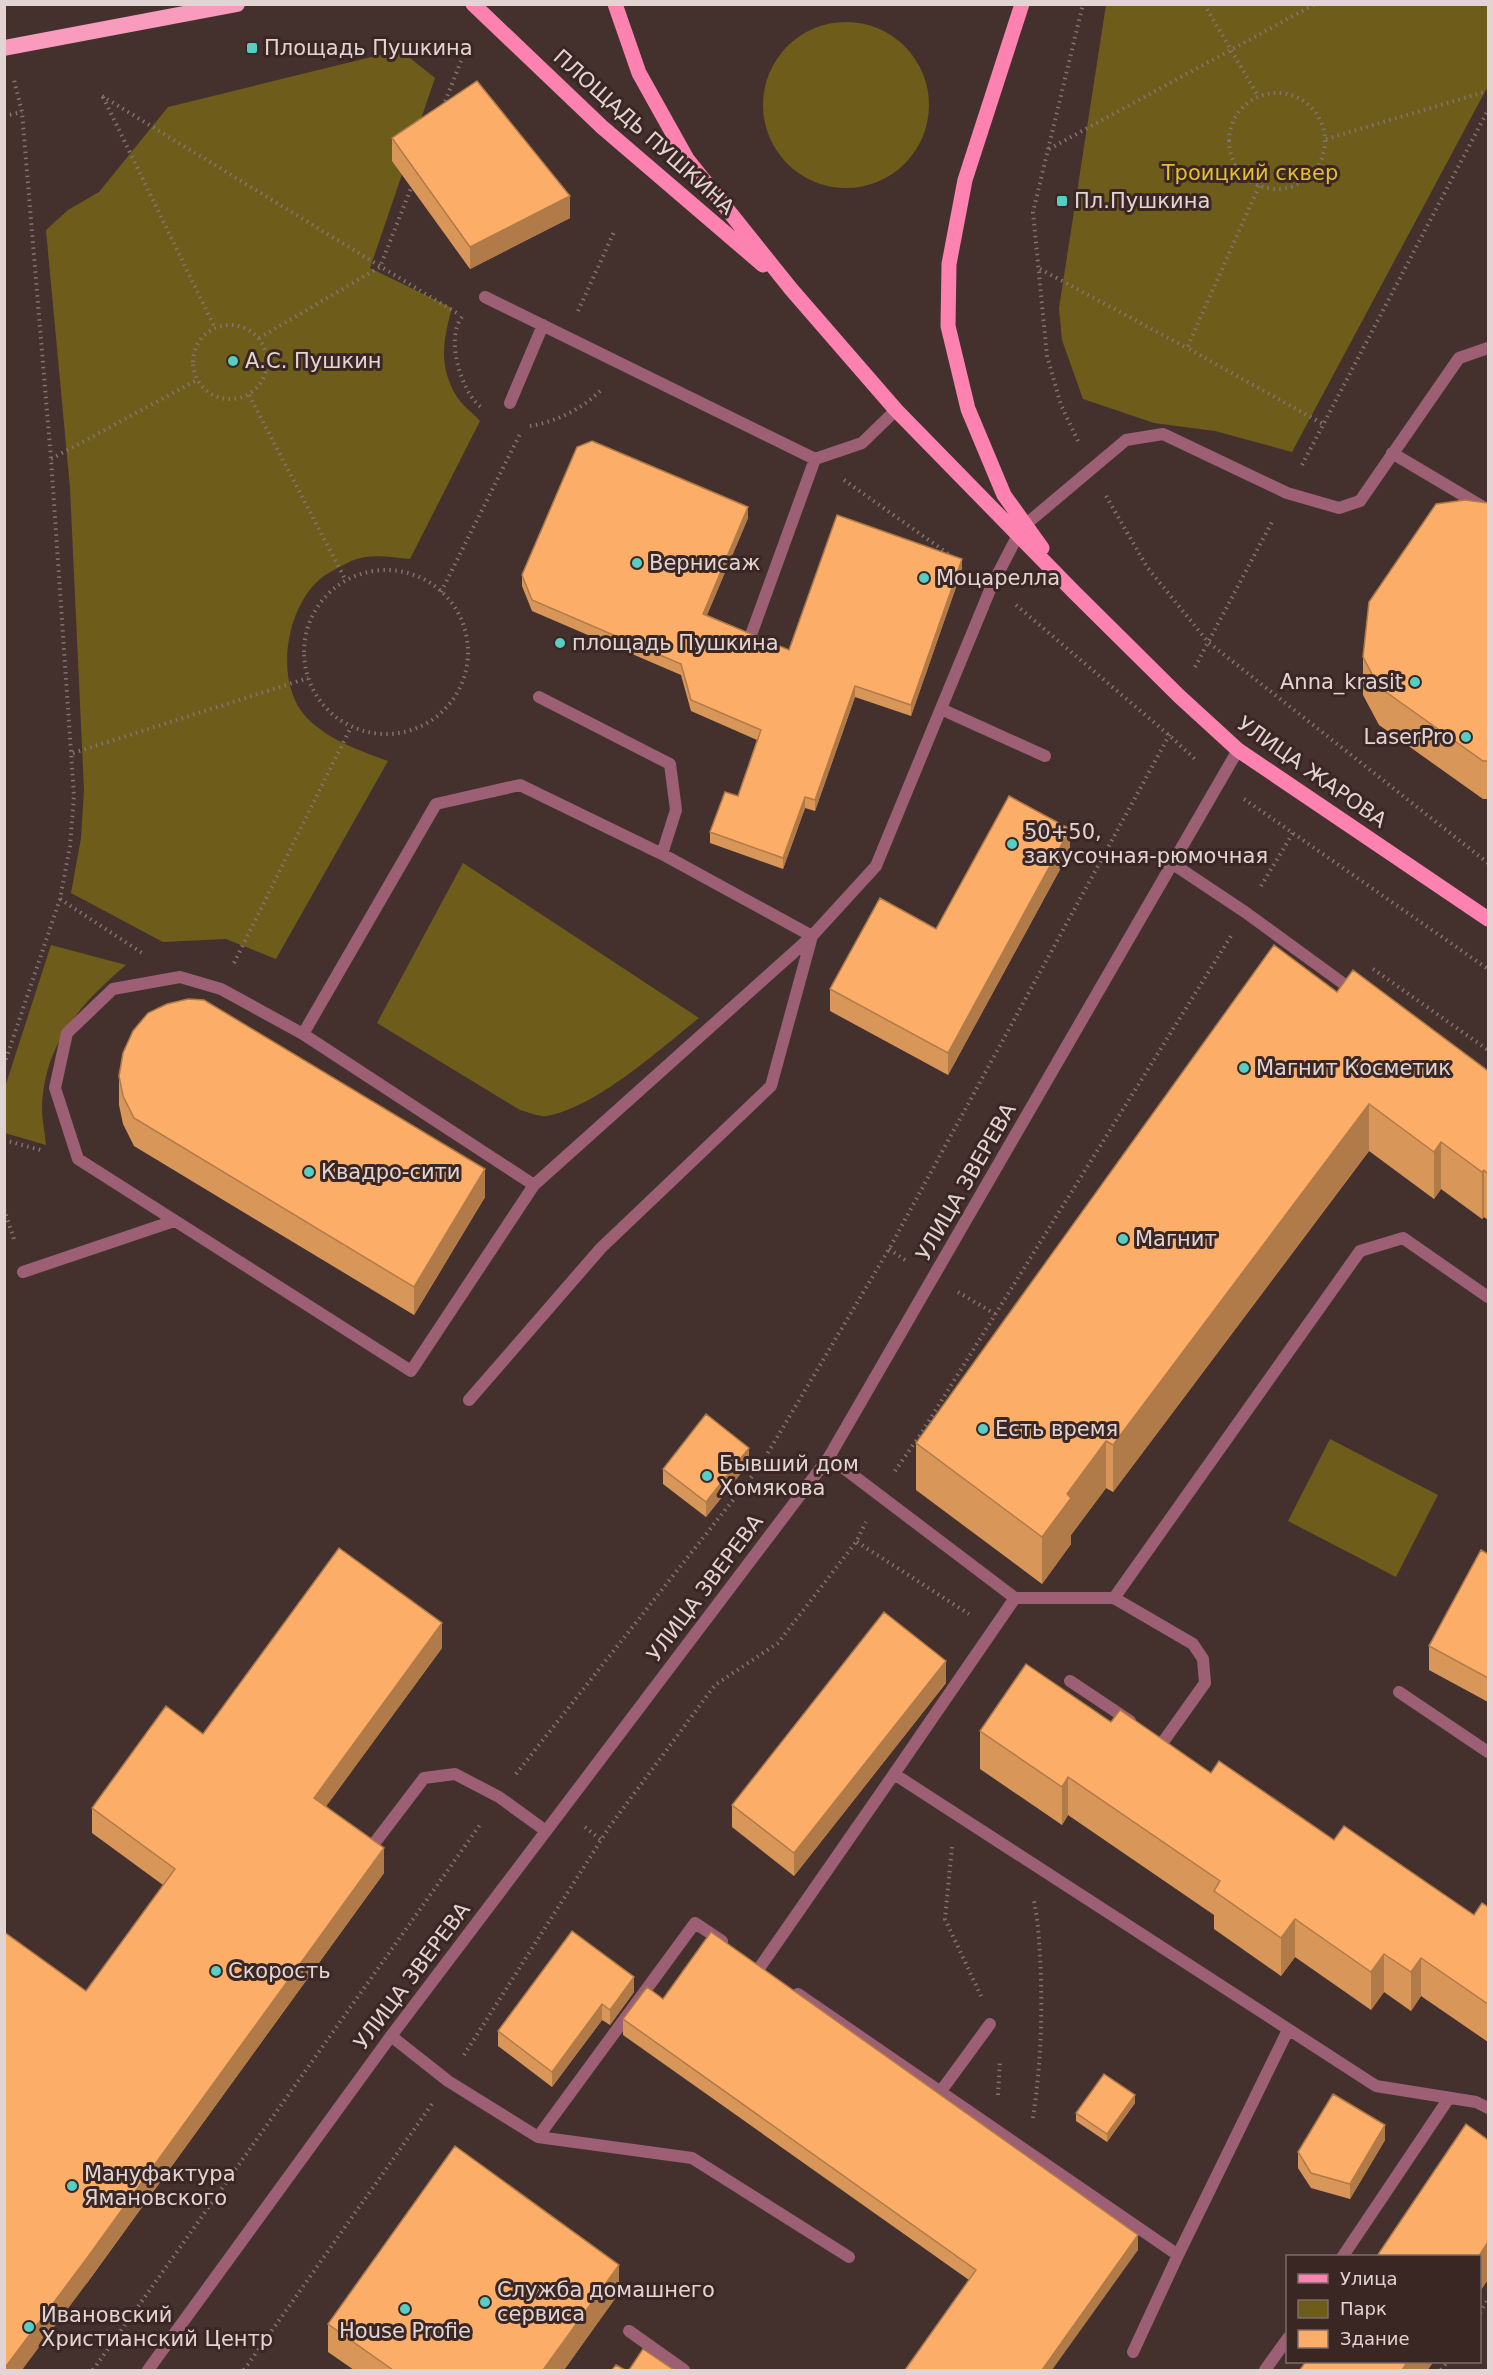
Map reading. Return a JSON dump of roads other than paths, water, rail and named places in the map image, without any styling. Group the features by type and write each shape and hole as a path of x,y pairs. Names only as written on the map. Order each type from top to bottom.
{"highway":[{"path":"5,47 237,4"}],"main road":[{"name":"ПЛОЩАДЬ ПУШКИНА","path":"472,4 602,127 791,289"},
{"name":"ПЛОЩАДЬ ПУШКИНА","path":"615,4 639,73 687,159 791,289 896,410 1022,530 1074,592"},
{"name":"ПЛОЩАДЬ ПУШКИНА","path":"1022,4 965,180 949,264 948,326 968,410 1004,495 1022,530"},
{"name":"УЛИЦА ЖАРОВА","path":"1074,592 1179,696 1238,750 1488,919"}],"street":[{"path":"485,297 815,459 862,443 896,410"},
{"path":"510,403 543,325"},
{"path":"534,1185 303,1034 221,988 180,977 113,989 67,1032 55,1088 78,1159 411,1371 534,1185 812,936 876,866 992,585 1022,530 1126,440 1163,434 1287,493 1339,508 1360,501 1459,358 1488,348"},
{"path":"1392,453 1488,510"},
{"path":"751,635 815,459"},
{"path":"538,697 670,764 676,810 662,854"},
{"path":"941,709 1045,756"},
{"name":"УЛИЦА ЗВЕРЕВА","path":"151,2369 391,2036 829,1457 1238,750"},
{"path":"303,1034 436,804 520,785 662,854 812,936"},
{"path":"1173,864 1245,912 1348,987"},
{"path":"469,1400 601,1248 771,1086 812,936"},
{"path":"23,1272 174,1221"},
{"path":"1114,1598 1360,1251 1402,1238 1488,1297"},
{"path":"829,1457 1015,1598 1114,1598 1193,1644 1203,1659 1205,1683 1158,1739 1070,1681"},
{"path":"760,1968 1015,1598"},
{"path":"1399,1692 1488,1752"},
{"path":"373,1845 424,1778 455,1774 499,1797 546,1831"},
{"path":"894,1774 1376,2086 1476,2102 1488,2108"},
{"path":"538,2137 695,1923 732,1948"},
{"path":"788,1987 1178,2255"},
{"path":"940,2091 990,2025"},
{"path":"1133,2352 1288,2030"},
{"path":"391,2036 448,2081 538,2137 692,2158 849,2257"},
{"path":"1344,2255 1449,2098"},
{"path":"629,2331 684,2370"},
{"path":"1265,2370 1286,2339"}],"place":[{"name":"Площадь Пушкина","path":"252,48"},
{"name":"Пл.Пушкина","path":"1062,201"},
{"name":"А.C. Пушкин","path":"233,361"},
{"name":"Вернисаж","path":"637,563"},
{"name":"Моцарелла","path":"924,578"},
{"name":"площадь Пушкина","path":"560,643"},
{"name":"Anna_krasit","path":"1415,682"},
{"name":"LaserPro","path":"1466,737"},
{"name":"50+50, закусочная-рюмочная","path":"1012,844"},
{"name":"Магнит Косметик","path":"1244,1068"},
{"name":"Квадро-сити","path":"309,1172"},
{"name":"Магнит","path":"1123,1239"},
{"name":"Есть время","path":"983,1429"},
{"name":"Бывший дом Хомякова","path":"707,1476"},
{"name":"Скорость","path":"216,1971"},
{"name":"Мануфактура Ямановского","path":"72,2186"},
{"name":"Служба домашнего сервиса","path":"485,2302"},
{"name":"House Profie","path":"405,2309"},
{"name":"Ивановский Христианский Центр","path":"29,2327"}],"park label":[{"name":"Троицкий сквер","path":"1250,173"}]}
